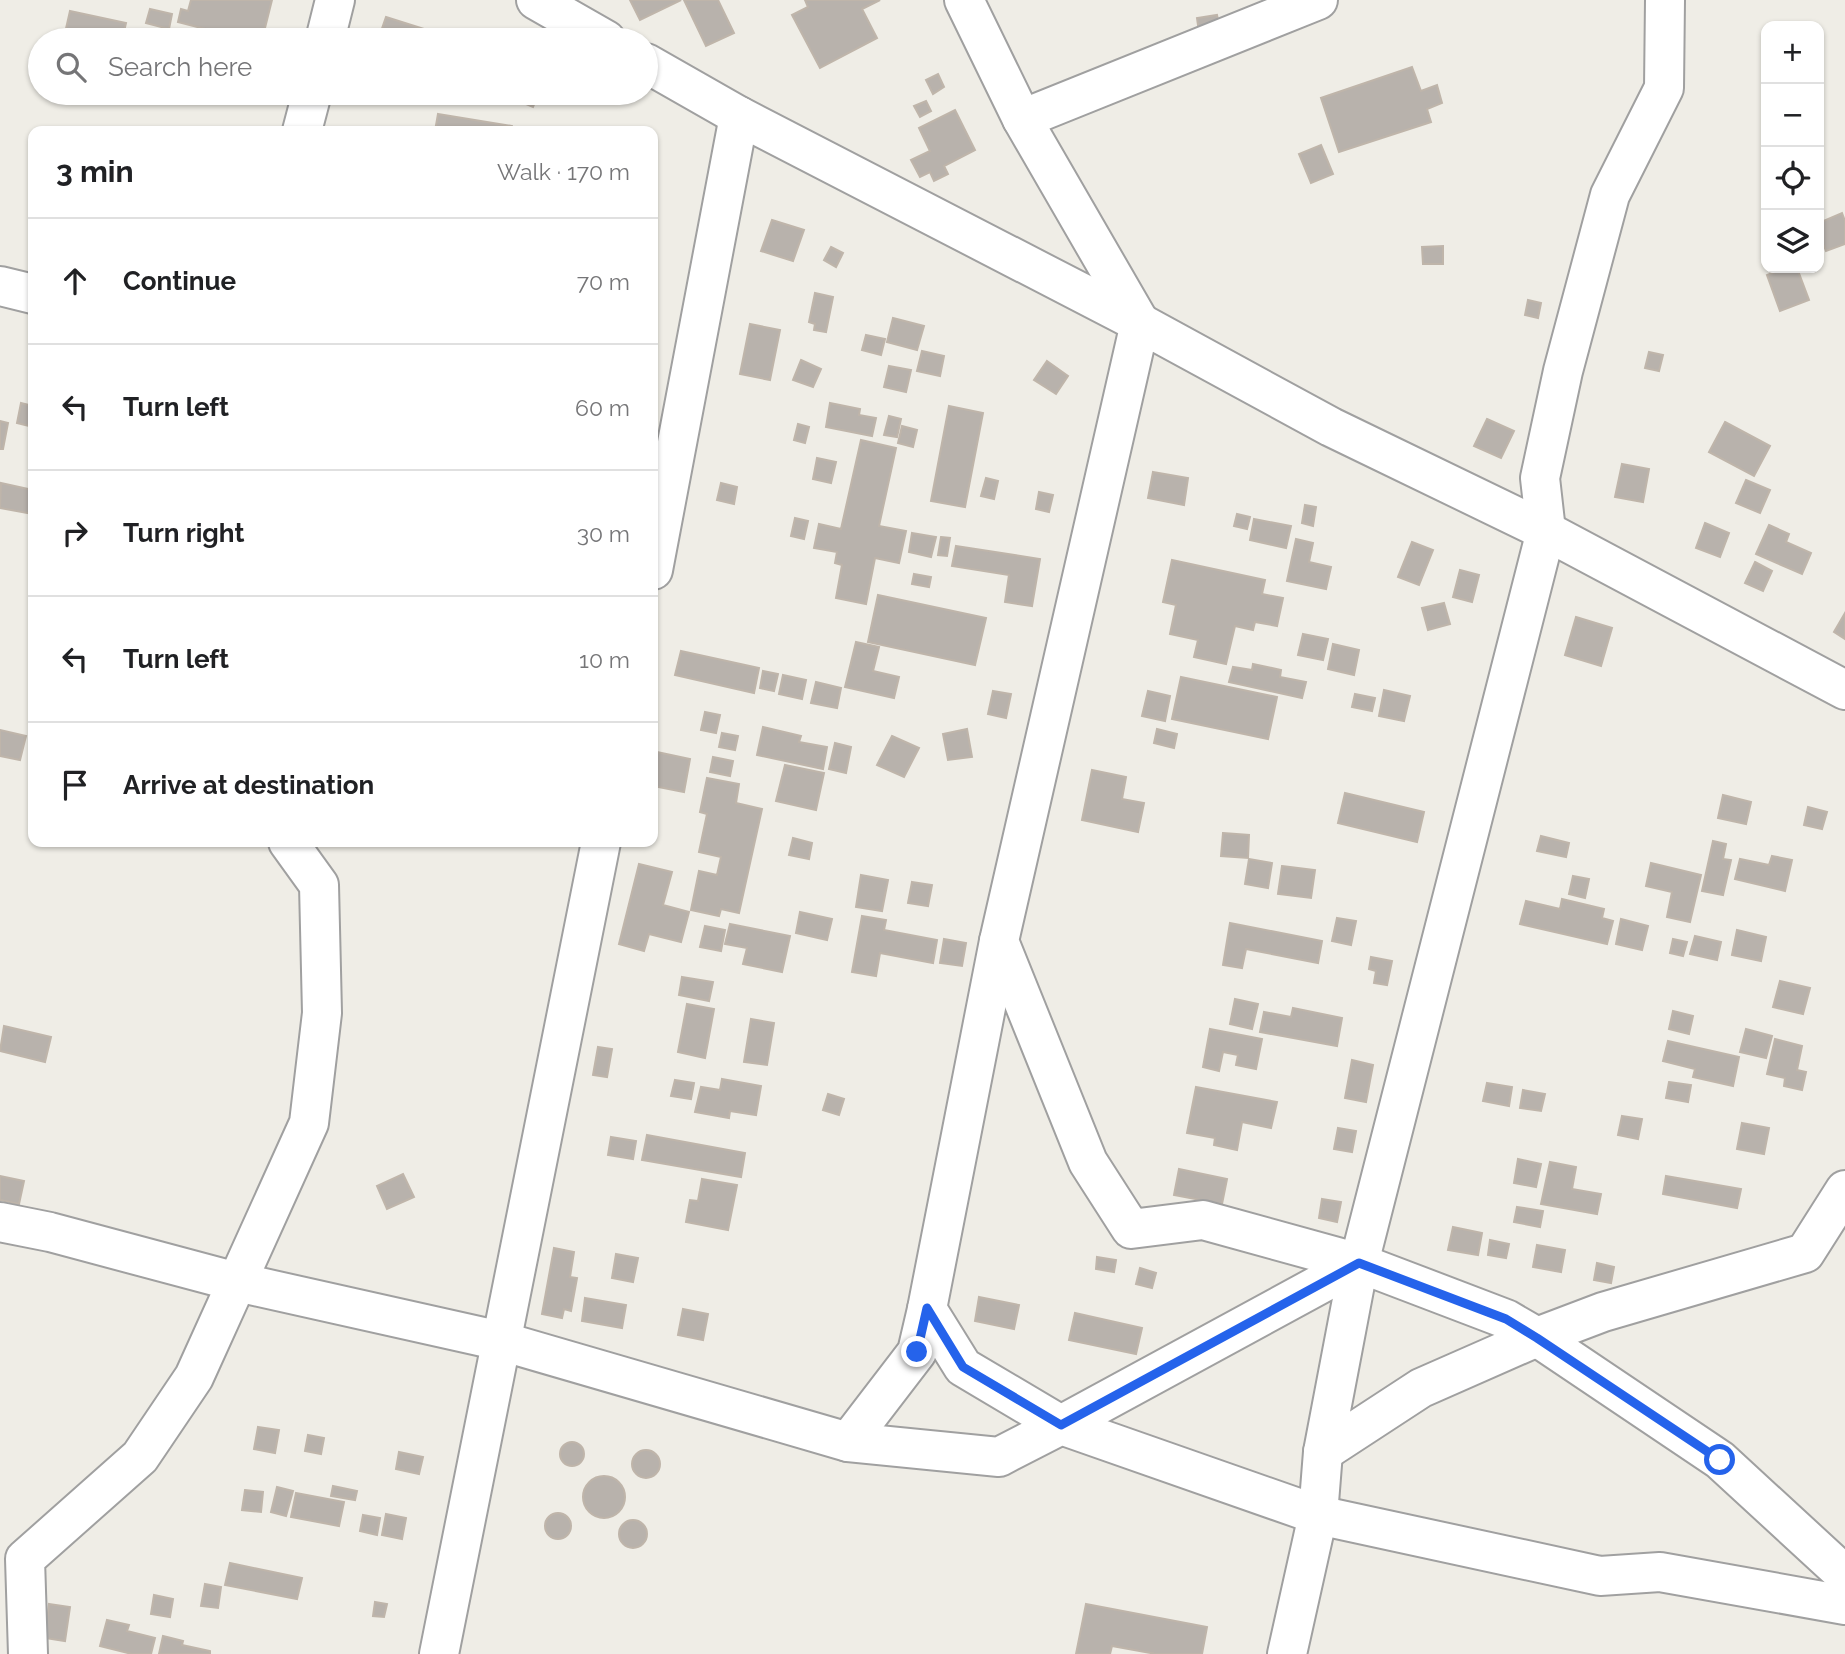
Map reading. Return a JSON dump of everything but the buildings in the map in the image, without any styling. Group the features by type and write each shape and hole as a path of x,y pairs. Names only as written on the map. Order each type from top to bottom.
{"street":[{"path":"328,28 335,0"},
{"path":"536,0 586,28"},
{"path":"848,1441 917,1352 999,941 1140,323 1022,118 964,0"},
{"path":"1022,118 1318,0"},
{"path":"1287,1654 1318,1516 1323,1452 1359,1263 1546,531 1540,478 1563,371 1610,195 1664,88 1665,0"},
{"path":"658,70 739,116 1140,323 1331,427 1546,531 1845,690"},
{"path":"303,126 309,105"},
{"path":"658,544 739,116"},
{"path":"0,286 28,293"},
{"path":"28,1654 25,1559 140,1457 194,1377 309,1123 322,1013 319,885 292,847"},
{"path":"439,1654 600,847"},
{"path":"999,941 1088,1162 1131,1229 1203,1220 1359,1263 1506,1319 1720,1460 1845,1575"},
{"path":"1323,1452 1420,1388 1537,1338 1603,1312 1805,1253 1845,1190"},
{"path":"0,1222 50,1232 237,1282 501,1341 848,1441 999,1457 1359,1263"},
{"path":"927,1308 963,1367 1061,1425 1318,1516 1600,1576 1660,1572 1845,1605"}],"route":[{"path":"917,1352 927,1308 963,1367 1061,1425 1359,1263 1506,1319 1720,1460"}]}
